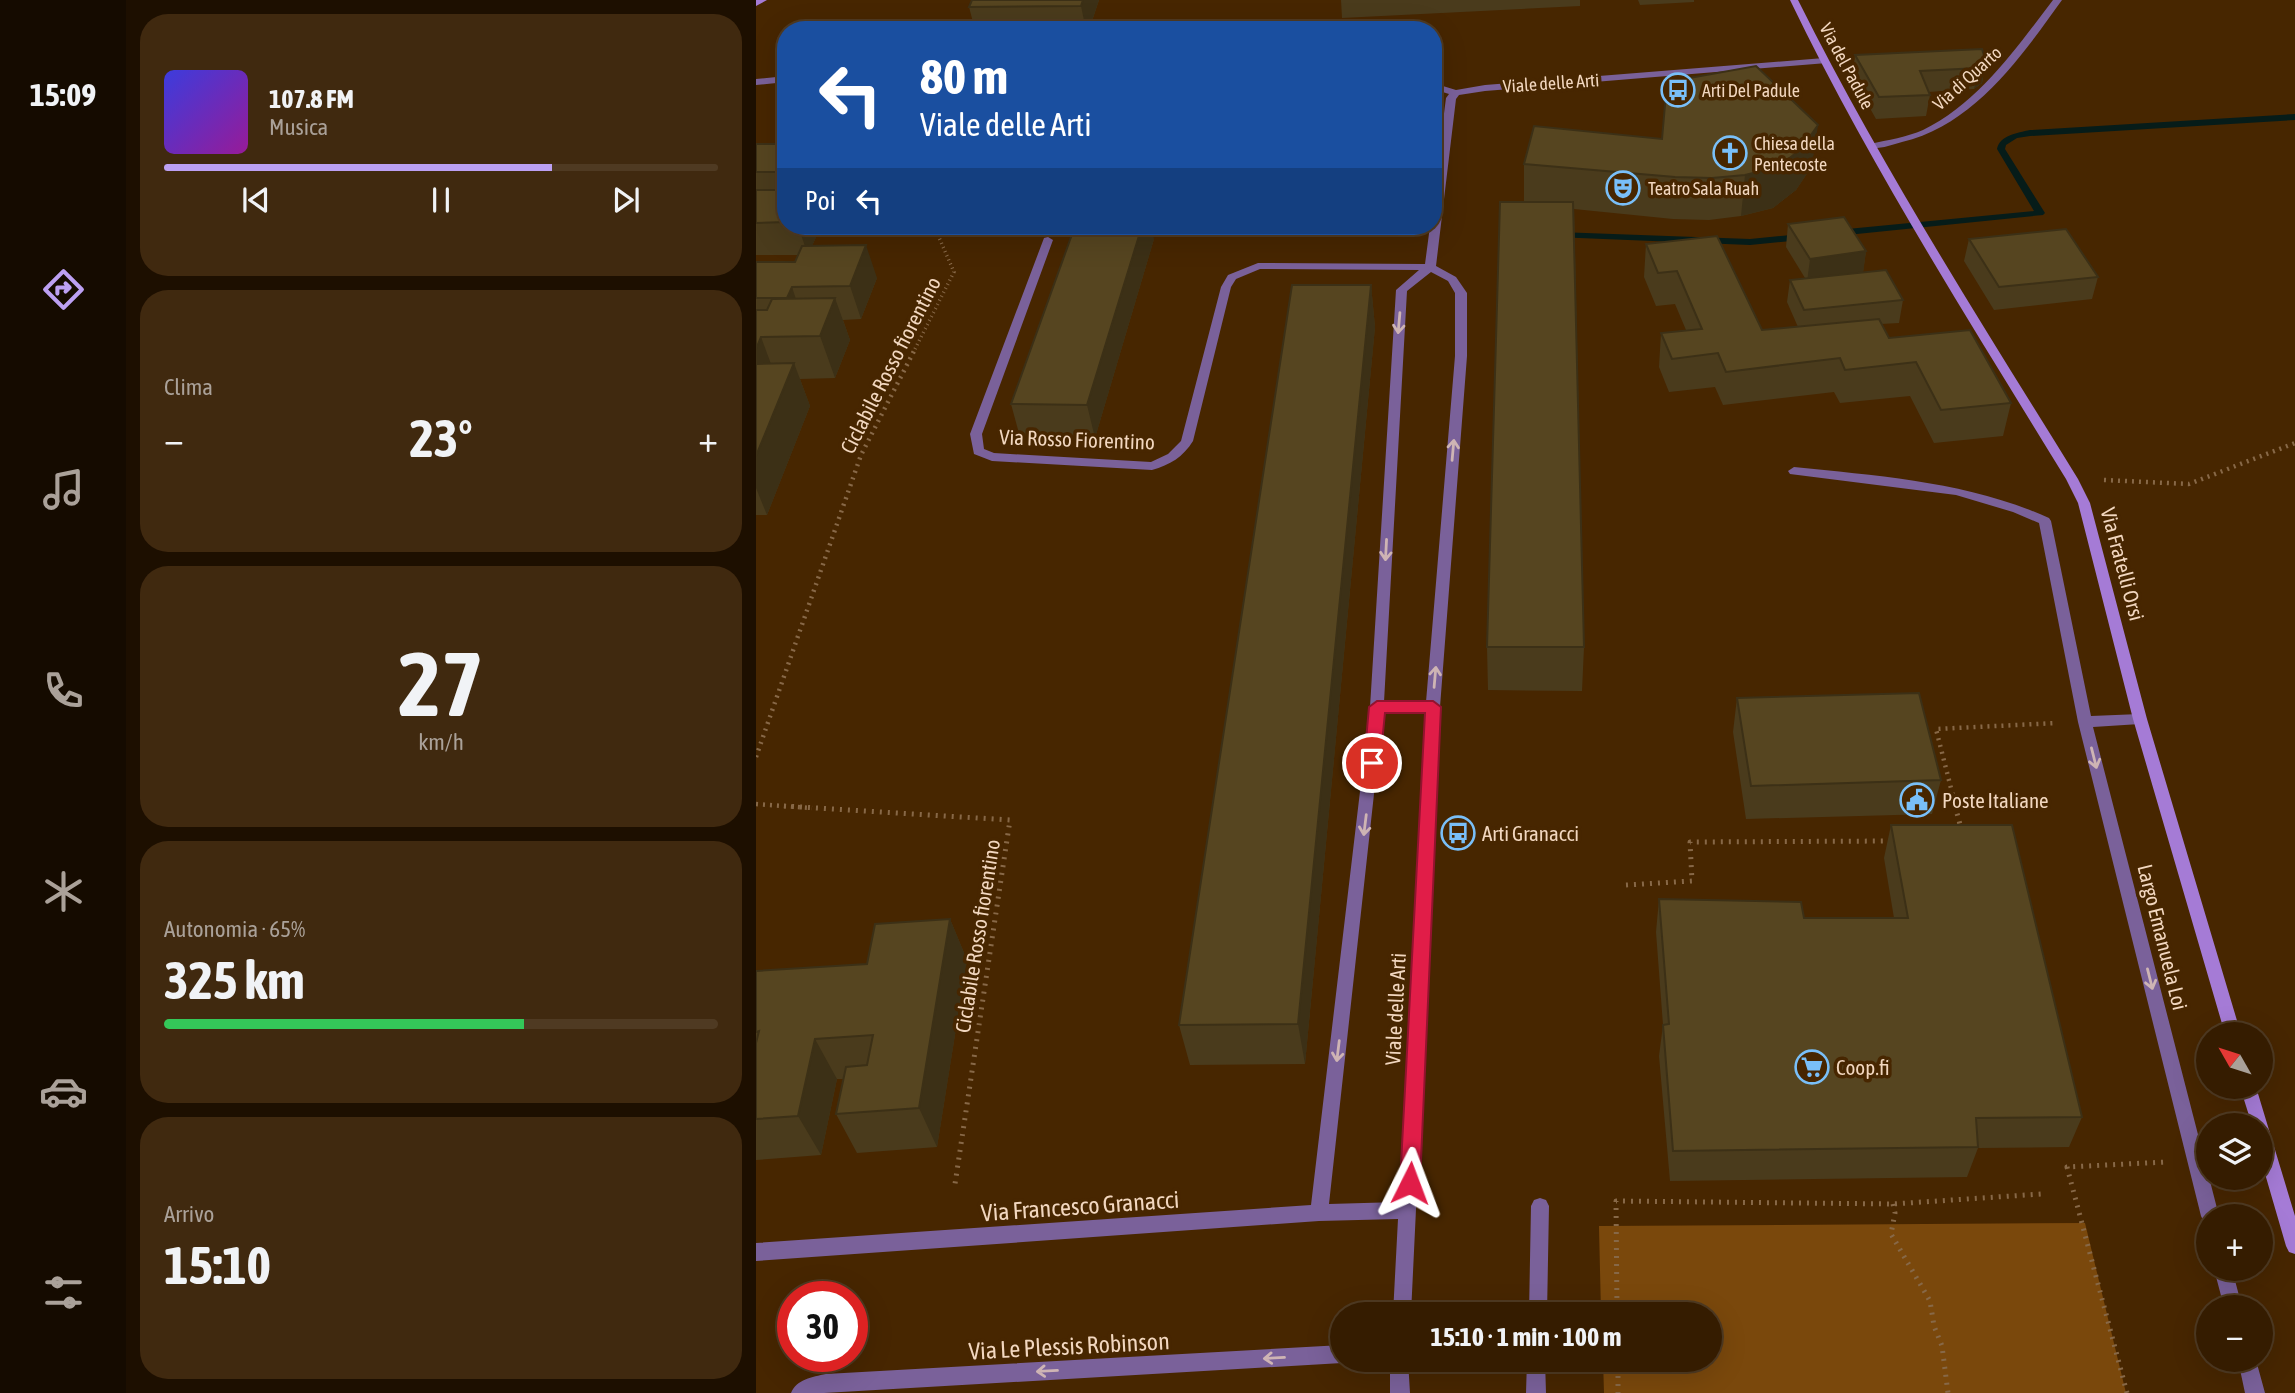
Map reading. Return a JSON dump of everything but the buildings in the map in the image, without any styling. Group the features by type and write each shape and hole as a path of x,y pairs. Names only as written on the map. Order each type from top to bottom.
{"main road":[{"path":"756,3 762,0"},
{"name":"Via del Padule","path":"1794,0 1824,61 1874,146"},
{"name":"Via Fratelli Orsi","path":"1874,146 1927,243 2072,479 2084,503 2140,719 2229,1022"},
{"path":"2273,1171 2295,1246"}],"street":[{"name":"Via di Quarto","path":"1874,146 1928,131 1956,112 2008,66 2058,0"},
{"name":"Viale delle Arti","path":"1456,93 1485,88 1723,67 1824,61"},
{"path":"756,82 777,80"},
{"path":"1442,89 1456,93 1451,98 1447,116 1442,160"},
{"path":"1319,1213 1377,707 1402,290 1430,267 1434,235"},
{"name":"Via Rosso Fiorentino","path":"1048,240 976,434 978,451 992,457 1152,466 1167,461 1181,451 1187,441 1226,287 1232,277 1243,270 1273,264 1430,267"},
{"name":"Viale delle Arti","path":"1403,1302 1433,707 1461,356 1461,293 1451,279 1430,267"},
{"path":"1794,471 1914,486 1983,498 2023,509 2045,521 2085,722 2140,719"},
{"path":"1377,707 1433,707"},
{"name":"Largo Emanuela Loi","path":"2085,722 2207,1204"},
{"path":"1538,1302 1541,1206"},
{"name":"Via Francesco Granacci","path":"756,1252 1319,1213 1408,1210"},
{"name":"Via Le Plessis Robinson","path":"800,1393 807,1388 827,1383 1330,1355"},
{"path":"1399,1372 1400,1393"},
{"path":"1536,1372 1536,1393"},
{"path":"2250,1372 2255,1393"}],"path":[{"name":"Ciclabile Rosso fiorentino","path":"756,757 861,455 954,272 938,235"},
{"path":"2072,479 2189,484 2295,443"},
{"path":"1964,840 1936,729 2085,722"},
{"name":"Ciclabile Rosso fiorentino","path":"756,804 1010,820 955,1184"},
{"path":"1626,885 1692,881 1690,842 1896,841"},
{"path":"2127,1393 2067,1167 2195,1160"},
{"path":"1617,1302 1616,1201 1894,1203 2041,1194"},
{"path":"1894,1203 1891,1234 1930,1301 1934,1326 1942,1346 1948,1393"},
{"path":"1618,1372 1618,1393"}],"shaded area":[{"path":"2085,1223 2126,1393 1604,1393 1603,1372 1722,1372 1722,1302 1601,1302 1599,1226"}],"waterway":[{"path":"1837,233 2040,213 2001,149 2002,144 2014,136 2295,117"},
{"path":"1558,235 1750,242 1802,237"}],"place":[{"name":"Arti Del Padule","path":"1678,90"},
{"name":"Chiesa della Pentecoste","path":"1730,153"},
{"name":"Teatro Sala Ruah","path":"1623,188"},
{"name":"Poste Italiane","path":"1917,800"},
{"name":"Arti Granacci","path":"1458,833"},
{"name":"Coop.fi","path":"1812,1067"}],"route":[{"path":"1372,763 1377,707 1433,707 1410,1183"}]}
